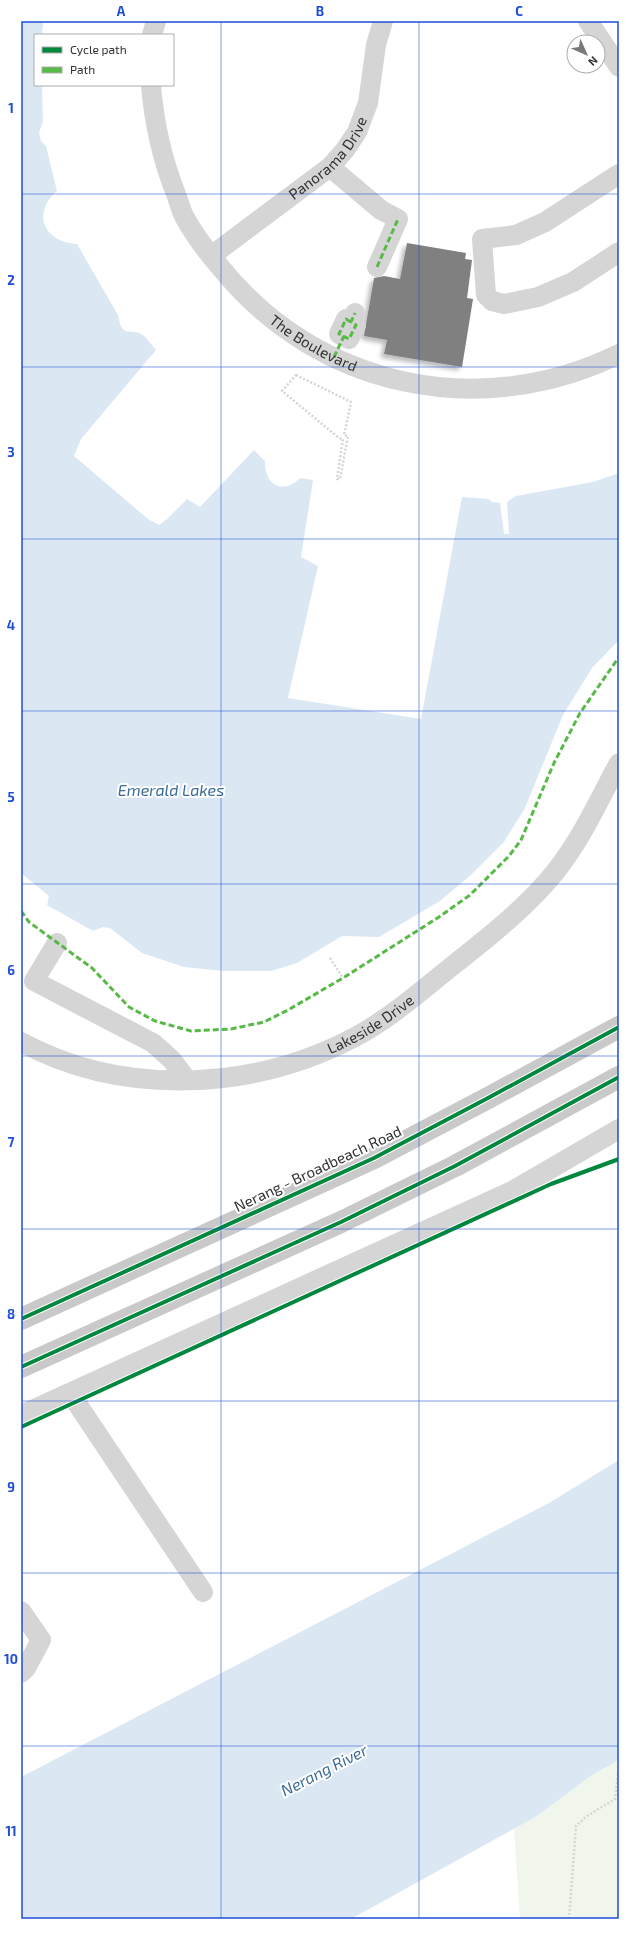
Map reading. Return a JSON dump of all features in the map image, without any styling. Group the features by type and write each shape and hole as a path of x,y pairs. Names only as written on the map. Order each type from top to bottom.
{"main road":[{"name":"Nerang - Broadbeach Road","path":"21,1319 374,1158 619,1027"},
{"path":"21,1368 341,1222 456,1166 619,1077"}],"street":[{"path":"152,34 156,21"},
{"name":"Panorama Drive","path":"211,256 330,168 345,150 357,132 368,103 376,45 383,21"},
{"path":"588,21 619,67"},
{"name":"The Boulevard","path":"151,86 153,118 167,171 185,218 211,256 236,288 264,314 306,344 364,371 406,383 446,388 491,388 555,380 597,365 619,354"},
{"path":"330,168 382,210 398,219 377,267"},
{"path":"619,174 545,222 516,235 482,239 486,295 492,301 504,304 538,297 573,282 619,252"},
{"path":"334,357 350,324"},
{"name":"Lakeside Drive","path":"21,1042 69,1062 99,1071 142,1079 208,1080 249,1075 280,1068 310,1058 356,1037 402,1006 480,943 540,890 573,848 589,823 619,763"},
{"path":"57,943 34,981 153,1043 172,1060 187,1080"},
{"path":"21,1415 514,1190 619,1129"},
{"path":"70,1393 203,1592"},
{"path":"21,1611 41,1640 26,1668 21,1672"}],"path":[{"path":"296,375 304,378 351,402 344,435 348,436 340,479 337,479 343,439 339,438 282,391 296,375"},
{"path":"330,958 343,978"},
{"path":"569,1919 576,1826 586,1816 615,1799 619,1766"}],"shaded area":[{"path":"619,1760 619,1919 520,1919 514,1828 537,1816 592,1775"}],"water":[{"name":"Emerald Lakes","path":"21,21 42,21 42,34 34,34 34,86 42,86 43,121 39,133 41,141 46,146 57,191 52,195 46,206 43,217 44,223 51,234 60,240 77,244 118,315 122,328 127,331 143,335 156,350 81,439 74,456 148,519 159,525 187,499 200,507 254,450 265,461 265,469 271,481 275,485 281,487 287,486 300,478 313,480 301,557 318,566 288,698 421,719 462,497 489,499 492,502 500,503 504,534 509,534 507,502 516,496 593,482 619,473 619,640 592,668 563,715 525,808 504,842 472,874 440,901 379,937 342,936 297,963 271,971 223,971 184,967 142,953 110,928 103,927 93,931 47,905 49,896 21,873"},
{"name":"Nerang River","path":"619,1460 619,1760 592,1775 537,1816 351,1919 21,1919 21,1777 549,1503"}],"building":[{"path":"407,243 466,253 465,259 472,260 467,298 473,299 462,367 384,354 387,340 364,336 374,278 384,276 400,279"}],"marked path":[{"path":"377,267 398,219"},
{"path":"351,322 346,319 339,334 349,339 356,325 351,322 355,313"},
{"path":"334,357 344,336"},
{"path":"21,911 29,922 92,968 129,1007 155,1021 191,1031 231,1029 264,1022 343,978 439,917 470,895 509,856 521,840 554,763 580,713 619,657"}],"cycle path":[{"path":"21,1319 374,1158 619,1027"},
{"path":"21,1367 341,1222 455,1166 619,1077"},
{"path":"21,1427 551,1184 619,1159"}]}
